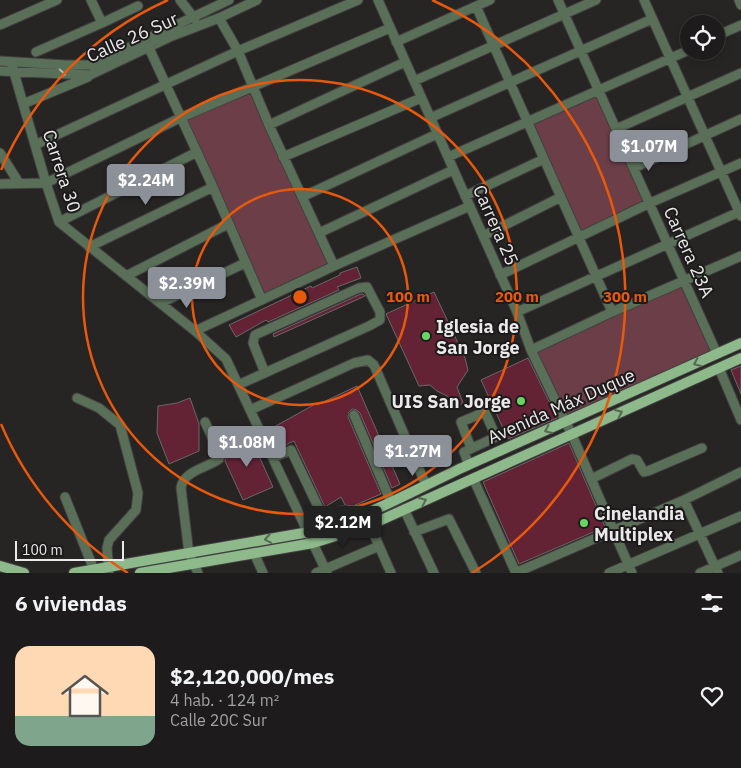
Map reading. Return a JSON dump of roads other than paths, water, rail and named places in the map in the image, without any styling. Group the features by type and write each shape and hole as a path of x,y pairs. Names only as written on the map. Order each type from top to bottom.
{"main road":[{"name":"Avenida Máx Duque","path":"140,573 191,558 333,526 362,515 741,343"},
{"name":"Avenida Máx Duque","path":"74,573 191,558 254,553 313,543 370,524 741,358"},
{"path":"0,566 24,573"}],"street":[{"path":"0,25 57,0"},
{"path":"91,0 102,24"},
{"path":"180,0 200,25"},
{"name":"Calle 26 Sur","path":"11,62 92,65 229,0"},
{"name":"Calle 26 Sur","path":"0,71 90,76 172,36 219,18 257,0"},
{"path":"35,145 238,51 358,0"},
{"name":"Carrera 25","path":"378,0 517,312 531,350 572,435 630,569"},
{"path":"396,42 490,0"},
{"name":"Carrera 23A","path":"558,0 717,354"},
{"path":"414,81 596,0"},
{"path":"517,312 740,213 644,0"},
{"path":"739,0 741,5"},
{"path":"36,52 102,24 138,6"},
{"path":"476,6 612,312"},
{"path":"219,18 238,51 283,157 334,266"},
{"path":"430,118 652,19"},
{"path":"725,32 741,24"},
{"path":"0,184 46,183 182,117 254,88 390,28"},
{"path":"149,48 182,117 262,300"},
{"path":"448,157 680,54"},
{"path":"0,61 11,62"},
{"name":"Carrera 30","path":"11,62 59,222 161,303 226,358 326,571"},
{"path":"269,125 405,62"},
{"path":"616,129 688,98 741,72"},
{"path":"24,104 90,76"},
{"path":"283,157 421,98"},
{"path":"634,168 741,119"},
{"path":"302,197 437,134"},
{"path":"59,222 197,152"},
{"path":"0,154 19,183"},
{"path":"465,196 544,159"},
{"path":"500,275 650,203 741,163"},
{"path":"319,234 453,170"},
{"path":"89,247 213,187"},
{"path":"483,236 561,197"},
{"path":"195,331 334,266 470,206"},
{"path":"126,276 228,224"},
{"path":"531,350 612,312 741,256"},
{"path":"161,303 245,263"},
{"path":"238,385 265,373 369,326 380,320 380,312 368,287 359,288 255,335 253,343 265,373"},
{"path":"250,410 354,363 368,360 374,364 426,485"},
{"path":"719,368 741,420"},
{"path":"77,398 99,408 120,425 138,493 136,510 109,540 107,548 109,570"},
{"path":"354,415 390,502"},
{"path":"198,573 191,558 181,488 182,482 187,476 219,459 220,455 205,422"},
{"path":"469,465 464,452 471,448"},
{"path":"591,479 632,459 637,460 644,472 702,448"},
{"path":"273,458 291,450 321,513 341,510 362,515 370,524 391,573"},
{"path":"473,478 515,573 684,500 741,472"},
{"path":"65,497 94,570"},
{"path":"684,500 716,570"},
{"path":"404,509 434,573"},
{"path":"608,573 630,569 699,534 741,516"},
{"path":"414,532 449,519 476,573"},
{"path":"316,573 326,571 379,546"},
{"path":"254,553 263,573"},
{"path":"700,573 716,570 741,555"}],"place":[{"name":"Iglesia de San Jorge","path":"426,336"},
{"name":"UIS San Jorge","path":"521,401"},
{"name":"Cinelandia Multiplex","path":"584,523"}]}
